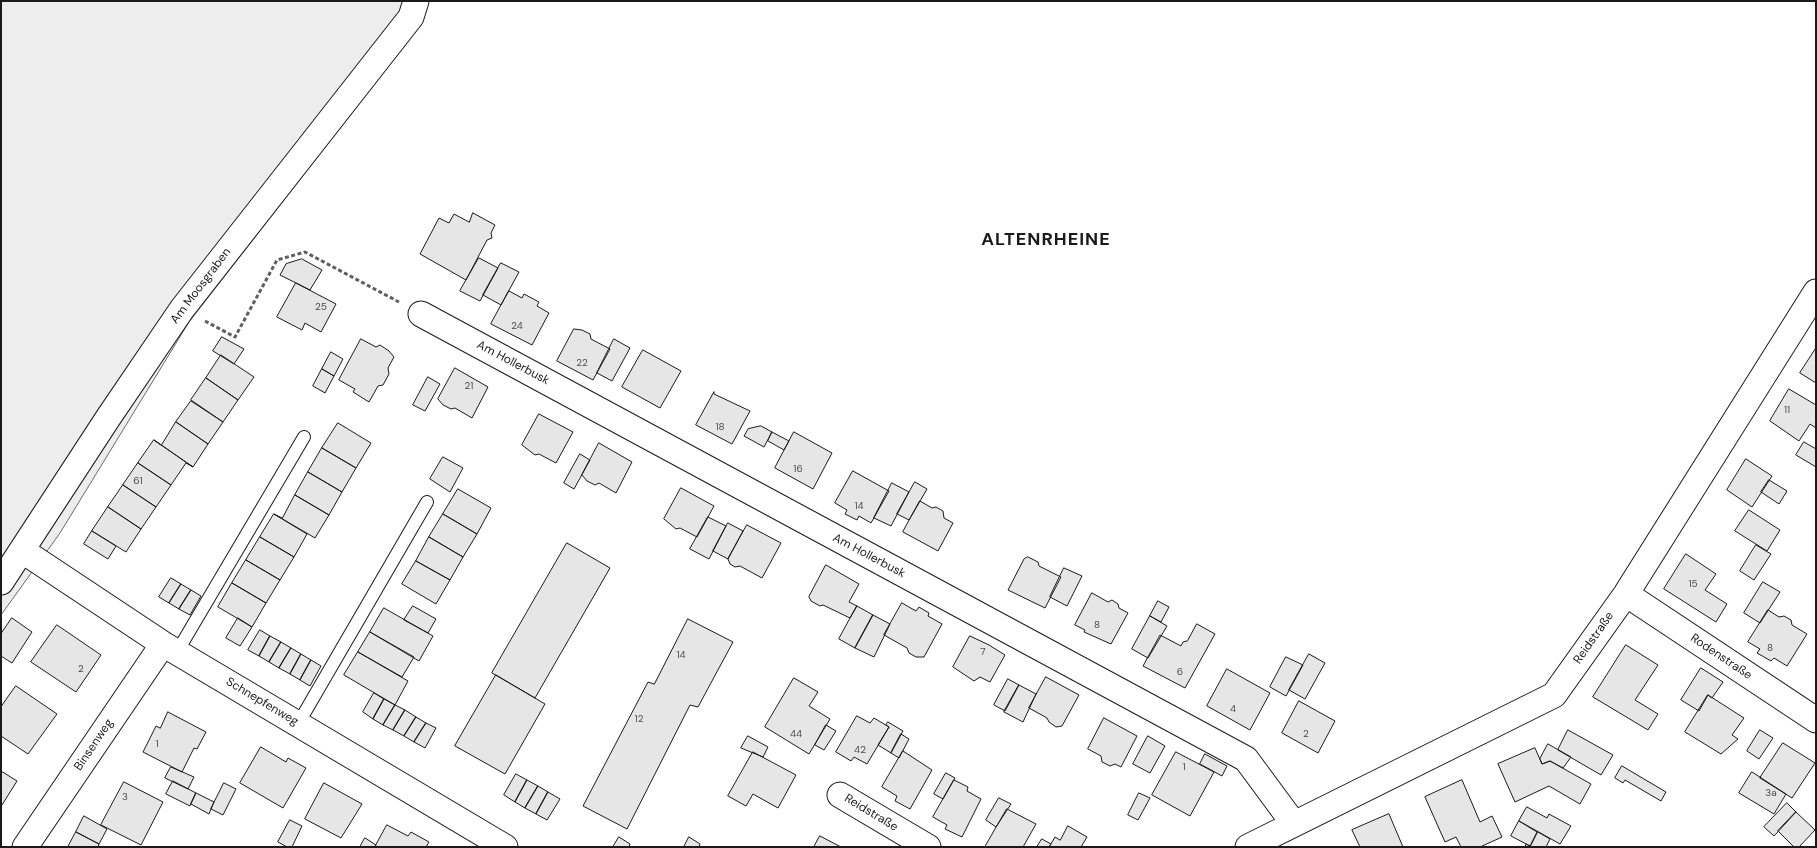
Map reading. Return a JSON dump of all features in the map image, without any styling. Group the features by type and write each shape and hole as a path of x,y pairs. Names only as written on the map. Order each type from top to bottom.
{"street":[{"name":"Am Moosgraben","path":"1,582 182,309 411,17 416,1"},
{"name":"Reidstraße","path":"1248,847 1554,695 1626,594 1816,292"},
{"name":"Am Hollerbusk","path":"421,314 1246,759 1294,824"},
{"name":"Schnepfenweg","path":"23,551 170,648 505,847"},
{"name":"Rodenstraße","path":"1626,594 1816,720"},
{"name":"Binsenweg","path":"25,847 170,648"},
{"name":"Reidstraße","path":"840,795 928,847"}],"lane":[{"path":"170,648 304,437"},
{"path":"298,724 427,502"}],"path":[{"path":"182,309 235,337 277,260 305,252 421,314"}],"shaded area":[{"path":"1,1 428,1 422,23 189,322 60,533 1,615"}],"building":[{"path":"473,213 495,225 491,233 492,238 487,240 466,280 420,254 439,218 449,223 454,214 469,222"},
{"path":"479,258 498,268 480,301 460,291"},
{"path":"302,259 322,270 310,290 280,275 286,264"},
{"path":"501,263 519,272 501,305 483,295"},
{"path":"296,283 336,304 321,332 305,323 302,330 277,317"},
{"path":"509,291 522,298 524,294 539,302 537,306 549,313 532,345 491,324"},
{"path":"574,329 590,334 591,339 610,349 593,380 557,361"},
{"path":"222,337 244,349 234,364 213,351"},
{"path":"361,339 376,347 380,345 394,357 388,368 389,374 383,385 378,386 369,402 353,392 355,389 339,380"},
{"path":"614,339 630,348 612,381 597,373"},
{"path":"1816,348 1816,383 1800,373"},
{"path":"643,350 681,371 660,408 622,387"},
{"path":"331,352 343,359 334,376 322,369"},
{"path":"221,355 254,377 238,400 206,378"},
{"path":"455,368 488,387 472,418 455,408 451,409 443,405 438,399"},
{"path":"322,369 334,376 325,393 313,386"},
{"path":"428,377 440,384 425,411 413,405"},
{"path":"206,378 238,400 223,422 191,400"},
{"path":"1789,389 1816,405 1816,428 1810,424 1799,441 1770,421"},
{"path":"714,392 714,394 750,411 732,444 696,425"},
{"path":"191,401 223,422 208,444 176,422"},
{"path":"539,414 573,432 556,463 539,454 535,455 522,445"},
{"path":"176,422 208,444 193,467 161,445"},
{"path":"338,423 371,443 356,468 322,448"},
{"path":"761,426 772,432 764,447 744,436 748,429"},
{"path":"772,432 789,441 784,450 768,441"},
{"path":"794,432 832,453 813,489 775,468"},
{"path":"154,440 193,467 186,463 171,485 138,463"},
{"path":"1804,442 1816,449 1816,467 1796,455"},
{"path":"599,443 632,462 616,493 599,483 595,485 587,481 582,475"},
{"path":"322,448 356,468 342,492 308,472"},
{"path":"580,454 590,460 574,489 564,483"},
{"path":"443,457 463,468 450,492 430,479"},
{"path":"1746,459 1772,476 1752,507 1727,490"},
{"path":"138,463 171,485 156,507 123,485"},
{"path":"853,471 889,491 871,523 859,516 857,520 845,514 847,510 835,503"},
{"path":"308,472 342,492 329,515 295,495"},
{"path":"1769,480 1787,491 1779,504 1761,492"},
{"path":"915,482 927,489 909,520 897,514"},
{"path":"892,483 909,492 891,526 874,518"},
{"path":"123,485 156,507 141,529 108,507"},
{"path":"681,488 714,506 697,537 680,528 676,529 664,519"},
{"path":"458,489 491,508 477,534 443,514"},
{"path":"295,495 329,515 315,538 274,514 282,518"},
{"path":"920,501 932,508 936,507 943,511 944,518 953,523 938,551 903,532"},
{"path":"108,507 141,529 126,552 92,531"},
{"path":"1749,510 1780,530 1767,551 1735,531"},
{"path":"274,514 307,534 294,557 260,537"},
{"path":"443,514 477,534 463,557 429,537"},
{"path":"708,517 726,526 709,559 690,549"},
{"path":"728,523 743,531 728,559 713,551"},
{"path":"747,525 781,543 762,578 740,566 735,567 730,564 728,559"},
{"path":"92,531 116,546 108,559 84,544"},
{"path":"260,537 294,557 280,580 246,560"},
{"path":"429,537 463,557 450,580 416,561"},
{"path":"567,543 610,568 535,698 492,673"},
{"path":"1756,545 1771,554 1754,580 1740,571"},
{"path":"1686,554 1716,574 1705,590 1727,604 1716,622 1664,589"},
{"path":"1028,557 1038,562 1039,566 1061,577 1045,608 1008,590 1024,559"},
{"path":"246,560 280,580 266,603 232,583"},
{"path":"416,561 450,580 436,604 402,584"},
{"path":"826,565 859,584 849,602 857,606 850,618 823,605 820,606 811,601 809,597"},
{"path":"1064,568 1082,576 1067,606 1050,597"},
{"path":"171,578 181,584 169,603 159,597"},
{"path":"1763,582 1780,592 1760,623 1744,613"},
{"path":"232,583 266,603 252,627 218,607"},
{"path":"181,584 191,590 179,609 169,603"},
{"path":"191,590 201,596 190,615 179,609"},
{"path":"1092,593 1108,602 1112,600 1118,604 1119,608 1128,613 1111,644 1084,632 1085,630 1075,625"},
{"path":"1158,601 1169,607 1161,622 1150,616"},
{"path":"902,603 916,611 919,607 929,613 928,616 942,624 924,657 916,657 909,653 907,648 884,635"},
{"path":"413,606 436,619 428,633 404,620"},
{"path":"857,606 873,615 855,648 839,639"},
{"path":"384,608 433,636 419,661 370,632"},
{"path":"1768,610 1779,617 1784,616 1791,620 1792,625 1807,634 1787,666 1774,658 1771,661 1757,653 1760,649 1748,642"},
{"path":"873,615 890,624 874,657 855,648"},
{"path":"1150,616 1167,626 1148,658 1132,649"},
{"path":"12,618 32,632 12,663 1,656 1,634"},
{"path":"238,618 252,627 240,646 226,638"},
{"path":"688,619 733,642 698,707 690,705 627,829 583,806 648,682 654,684"},
{"path":"1197,624 1215,634 1185,688 1143,666 1160,635 1181,646 1183,642 1187,641"},
{"path":"57,625 101,655 76,692 31,662"},
{"path":"260,630 270,636 259,656 248,650"},
{"path":"370,632 414,657 402,677 358,652"},
{"path":"270,636 281,642 269,662 259,656"},
{"path":"970,636 1005,655 990,682 980,677 974,681 953,667"},
{"path":"281,642 291,648 279,668 269,662"},
{"path":"1626,645 1658,665 1635,700 1658,714 1648,730 1593,697"},
{"path":"291,648 301,654 290,674 279,668"},
{"path":"358,652 408,681 395,705 344,675"},
{"path":"301,654 311,660 300,680 290,674"},
{"path":"1309,654 1325,663 1305,699 1289,690"},
{"path":"1286,657 1303,665 1286,696 1270,687"},
{"path":"311,660 321,666 310,686 300,680"},
{"path":"1701,668 1723,682 1712,698 1708,695 1699,711 1681,700"},
{"path":"1227,669 1270,693 1250,730 1207,706"},
{"path":"496,675 545,704 505,774 455,746"},
{"path":"1046,677 1079,695 1062,726 1056,727 1047,718 1029,708"},
{"path":"794,678 818,692 809,706 830,719 809,754 765,727"},
{"path":"1008,679 1019,685 1005,711 994,705"},
{"path":"1019,685 1036,694 1023,722 1004,712"},
{"path":"16,686 57,714 28,754 1,736 1,707"},
{"path":"374,693 384,699 373,719 363,712"},
{"path":"1708,695 1744,718 1732,735 1738,739 1721,754 1685,732"},
{"path":"384,699 395,705 383,725 373,719"},
{"path":"1299,701 1335,721 1318,753 1282,733"},
{"path":"395,705 405,710 393,730 383,725"},
{"path":"405,710 416,717 404,736 393,730"},
{"path":"168,712 206,732 197,749 194,748 182,772 143,752 156,726 160,728"},
{"path":"857,716 870,723 874,718 889,727 867,764 854,757 851,761 836,752"},
{"path":"416,717 426,723 414,742 404,736"},
{"path":"1104,718 1137,736 1121,767 1115,764 1110,766 1102,762 1101,756 1088,749"},
{"path":"888,722 903,731 891,753 878,745 889,727 886,725"},
{"path":"426,723 436,728 425,748 414,742"},
{"path":"826,725 836,731 824,750 815,745"},
{"path":"1568,730 1613,755 1601,775 1558,750"},
{"path":"1760,730 1773,738 1759,759 1747,751"},
{"path":"901,734 909,739 899,758 891,753"},
{"path":"748,736 768,747 763,757 741,748"},
{"path":"1148,736 1165,746 1150,773 1133,764"},
{"path":"1783,743 1815,763 1792,798 1760,778"},
{"path":"1548,744 1571,757 1563,768 1550,761 1542,764 1540,759"},
{"path":"261,747 286,762 288,758 306,768 283,808 240,783"},
{"path":"1535,748 1542,764 1550,761 1591,784 1580,804 1549,786 1515,802 1498,764"},
{"path":"903,751 932,770 910,809 895,801 897,796 882,787"},
{"path":"753,752 796,775 778,808 753,794 746,806 728,796"},
{"path":"1176,752 1214,772 1190,816 1152,795"},
{"path":"1205,754 1227,766 1222,776 1200,764"},
{"path":"1622,766 1666,792 1661,801 1625,780 1623,783 1615,778"},
{"path":"171,767 194,777 188,789 165,778"},
{"path":"1,771 17,781 2,805 1,804"},
{"path":"1752,772 1786,794 1774,814 1739,793"},
{"path":"946,773 955,778 943,799 934,794"},
{"path":"516,774 527,780 515,802 504,795"},
{"path":"527,780 538,786 525,808 515,802"},
{"path":"954,780 968,787 967,791 981,799 962,837 945,829 947,825 933,817"},
{"path":"1462,780 1480,822 1492,816 1502,837 1480,847 1461,847 1456,837 1445,842 1425,797"},
{"path":"173,781 196,793 190,806 166,794"},
{"path":"124,782 163,802 141,845 101,825"},
{"path":"224,783 236,789 223,815 211,809"},
{"path":"324,783 362,804 341,838 305,819"},
{"path":"538,786 548,792 536,814 525,808"},
{"path":"548,792 560,799 547,820 536,814"},
{"path":"196,793 214,802 209,814 191,804"},
{"path":"1139,793 1150,798 1138,820 1128,815"},
{"path":"999,798 1011,804 996,827 986,820"},
{"path":"1787,803 1796,812 1774,836 1764,827"},
{"path":"1527,807 1547,818 1549,814 1571,826 1560,844 1519,821"},
{"path":"1007,809 1036,824 1023,847 985,847"},
{"path":"1796,812 1815,830 1799,847 1794,847 1778,831"},
{"path":"1389,814 1403,847 1360,847 1352,830"},
{"path":"84,816 107,829 99,844 76,832"},
{"path":"290,820 302,826 292,847 287,847 278,842"},
{"path":"1519,821 1537,832 1530,846 1511,836"},
{"path":"387,825 408,836 411,832 429,842 426,847 375,847"},
{"path":"1068,826 1087,837 1081,847 1049,847 1055,837 1060,840"},
{"path":"76,832 99,844 98,847 68,847"},
{"path":"1538,832 1550,839 1546,847 1525,847 1526,844 1530,846"},
{"path":"820,836 841,847 814,847"},
{"path":"619,837 630,844 629,847 613,847"},
{"path":"689,837 700,844 699,847 684,847"},
{"path":"365,838 376,845 375,847 360,847"},
{"path":"1042,839 1051,844 1049,847 1037,847"}],"district":[{"name":"ALTENRHEINE","path":"1046,240"}]}
